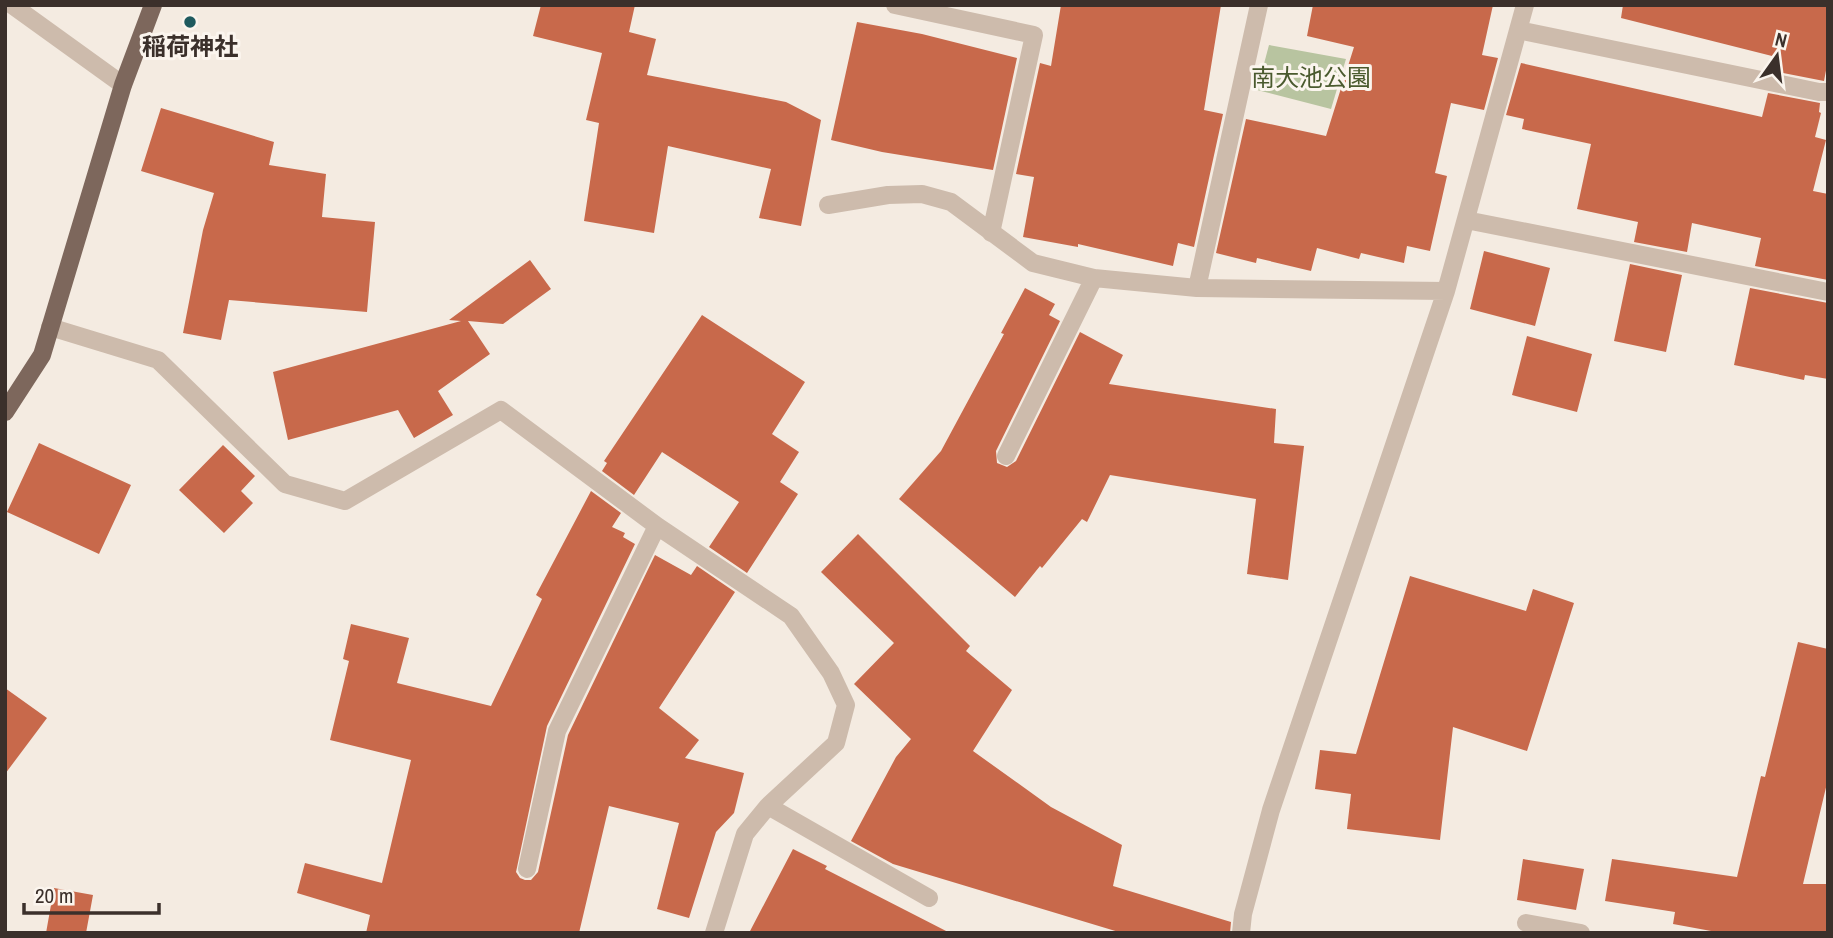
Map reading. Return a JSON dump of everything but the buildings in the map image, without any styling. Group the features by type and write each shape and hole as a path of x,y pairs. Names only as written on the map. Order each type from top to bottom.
{"main road":[{"path":"5,412 42,355 123,85 153,5"}],"street":[{"path":"12,5 123,85"},
{"path":"895,5 1034,35 991,233"},
{"path":"1197,288 1259,5"},
{"path":"1241,933 1243,914 1271,810 1446,291 1525,5"},
{"path":"1518,30 1828,92"},
{"path":"828,205 888,195 922,194 951,202 1033,263 1094,278 1197,288 1446,291"},
{"path":"1466,220 1828,292"},
{"path":"1006,456 1094,278"},
{"path":"50,327 158,360 285,484 345,501 500,410 657,526 791,616 831,673 846,705 835,743 768,806 745,834 713,933"},
{"path":"527,869 557,731 657,526"},
{"path":"768,806 929,898"},
{"path":"1526,923 1581,933"}],"green space":[{"name":"南大池公園","path":"1269,45 1346,59 1331,109 1257,90"}],"place":[{"name":"稲荷神社","path":"190,22"}]}
